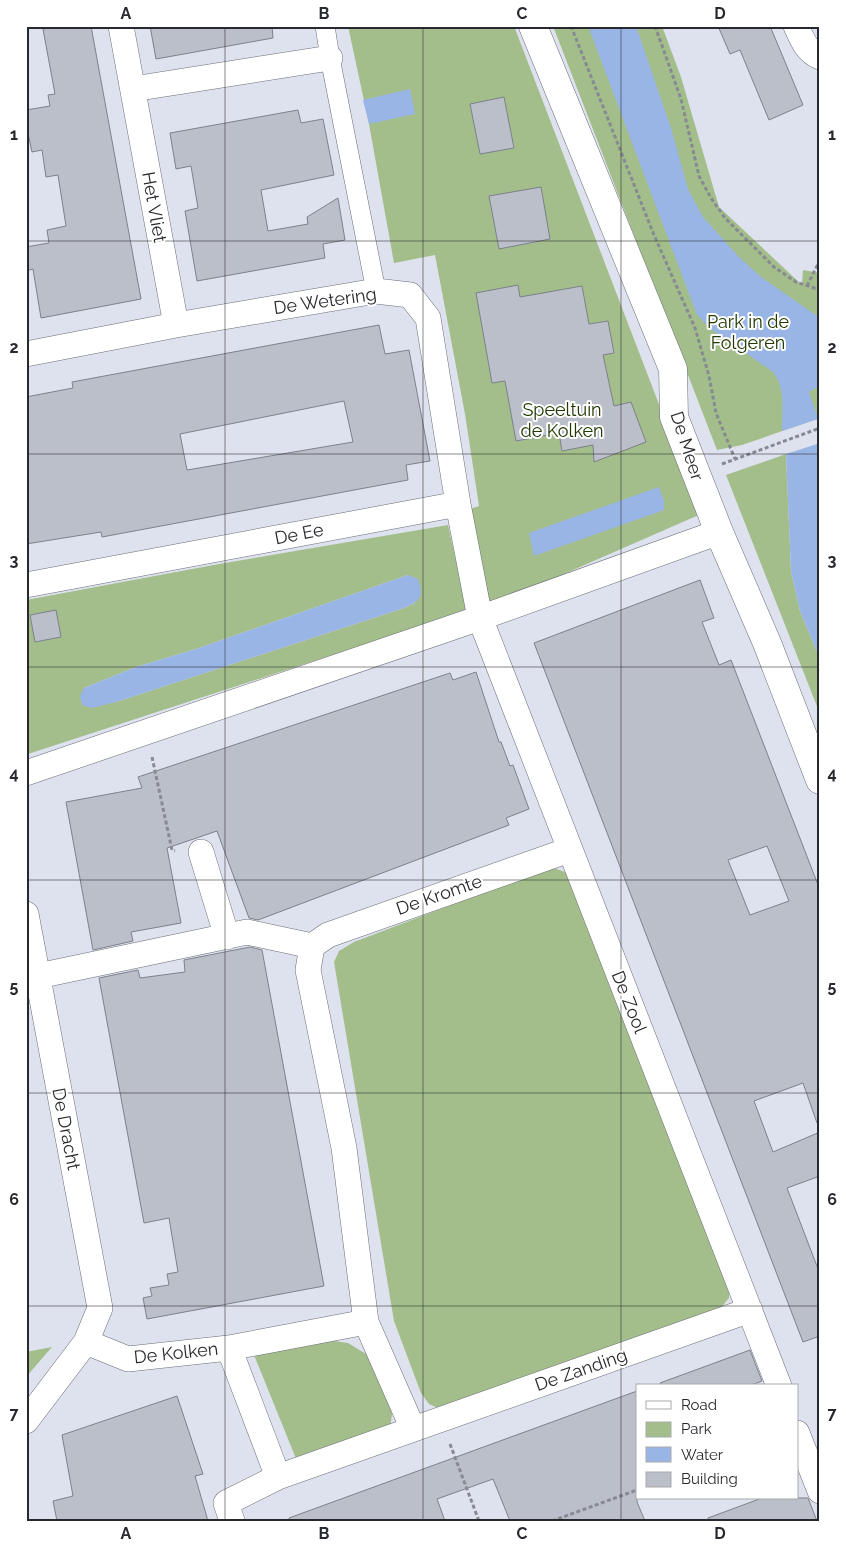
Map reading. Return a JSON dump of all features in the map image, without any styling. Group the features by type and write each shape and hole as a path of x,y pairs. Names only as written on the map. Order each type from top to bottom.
{"street":[{"name":"Het Vliet","path":"121,26 176,325"},
{"path":"325,26 376,291"},
{"name":"De Meer","path":"533,26 673,369 674,417 719,532 767,643 820,780"},
{"path":"796,26 809,50 820,57"},
{"path":"133,89 330,58"},
{"name":"De Wetering","path":"26,354 176,325 376,291 410,295 428,318 458,504"},
{"path":"458,504 480,618"},
{"name":"De Ee","path":"26,585 458,504"},
{"path":"26,773 480,618 719,532"},
{"name":"De Zool","path":"480,618 778,1384"},
{"name":"De Kromte","path":"312,946 328,935 569,850"},
{"path":"201,852 227,937"},
{"name":"De Dracht","path":"26,914 100,1308 86,1342"},
{"path":"38,976 247,932 312,946 308,970 344,1148 366,1322 413,1429"},
{"name":"De Zanding","path":"232,1521 226,1502 278,1477 750,1310"},
{"name":"De Kolken","path":"86,1342 128,1359 229,1348 366,1322"},
{"path":"26,1421 86,1342"},
{"path":"229,1348 278,1477"},
{"path":"798,1436 820,1491"}],"path":[{"path":"571,26 654,235 695,328 709,376 716,413 734,459 820,428"},
{"path":"655,26 681,99 699,176 710,198 725,218 774,267 787,276 820,290"},
{"path":"807,286 820,260"},
{"path":"146,732 172,850 201,852"},
{"path":"441,1419 479,1521"},
{"path":"552,1521 636,1490"}],"green space":[{"name":"Speeltuin de Kolken","path":"348,26 514,26 701,514 486,608 470,509 479,506 465,414 435,255 394,263 369,124"},
{"name":"Park in de Folgeren","path":"553,26 662,26 681,77 719,207 802,285 803,270 820,273 820,418 742,445 717,450"},
{"path":"786,454 791,571 800,611 820,659 820,714 726,475"},
{"path":"448,525 467,611 28,754 26,747 26,600 219,564","holes":["408,575 415,603 116,702 84,688 136,667 196,649"]},
{"path":"551,867 565,872 574,885 729,1290 729,1298 718,1311 438,1408 429,1404 421,1393 394,1321 334,962 339,951 354,942"},
{"path":"328,1340 348,1343 371,1357 389,1398 392,1414 390,1429 297,1461 254,1355"},
{"path":"52,1347 26,1377 26,1352"}],"water":[{"path":"588,26 636,26 671,128 688,189 703,217 739,257 761,277 820,318 820,385 809,392 818,419 782,431 782,393 773,372 711,329 697,315"},
{"path":"410,89 415,114 369,124 363,100"},
{"path":"820,443 820,659 800,611 791,571 786,454"},
{"path":"659,487 664,501 664,510 534,556 529,533"},
{"path":"408,575 418,579 421,594 420,598 414,603 404,608 116,702 92,708 82,705 80,696 84,688 136,667 196,649"}],"building":[{"path":"60,26 91,26 141,299 41,318 33,269 26,271 26,247 49,243 47,230 66,226 58,175 46,177 42,150 32,152 26,124 26,110 50,106 48,95 55,94 43,29"},
{"path":"150,26 272,26 273,38 156,59"},
{"path":"718,26 770,26 803,105 769,120 740,50 730,54"},
{"path":"504,97 514,148 480,154 470,104"},
{"path":"298,110 301,123 323,119 334,175 261,190 268,231 308,224 307,217 338,198 345,240 323,244 325,258 197,281 185,211 198,208 191,166 176,169 170,133"},
{"path":"541,187 550,239 499,249 489,196"},
{"path":"518,285 520,297 582,286 589,324 608,321 614,353 603,355 614,406 631,402 646,442 594,462 593,445 562,451 559,433 516,441 505,381 492,383 476,293"},
{"path":"379,325 385,354 409,350 430,461 406,465 408,480 102,537 101,532 26,544 26,397 73,388 72,382","holes":["344,401 353,442 187,470 180,434"]},
{"path":"700,580 714,618 702,622 719,665 731,660 820,890 820,1123 817,1123 803,1083 754,1101 773,1152 820,1132 820,1176 787,1188 820,1274 820,1336 803,1342 534,643","holes":["767,846 789,901 750,915 728,860"]},
{"path":"56,610 61,637 35,642 30,615"},
{"path":"476,672 499,742 501,742 510,766 513,765 529,809 506,818 509,825 258,920 249,918 217,831 167,848 181,923 131,932 133,941 93,950 66,802 142,788 138,777 450,673 453,680"},
{"path":"250,947 262,950 324,1286 147,1319 143,1298 152,1296 150,1288 169,1285 167,1274 178,1272 169,1218 144,1223 99,978 138,970 140,978 185,972 184,960"},
{"path":"750,1350 762,1381 754,1384 660,1383"},
{"path":"636,1391 636,1500 645,1521 510,1521 493,1479 437,1499 445,1521 290,1521 289,1518"},
{"path":"177,1396 203,1474 195,1476 208,1521 57,1521 53,1501 73,1496 62,1435"},
{"path":"798,1498 808,1498 817,1521 708,1521 708,1518 757,1500 798,1500"}]}
